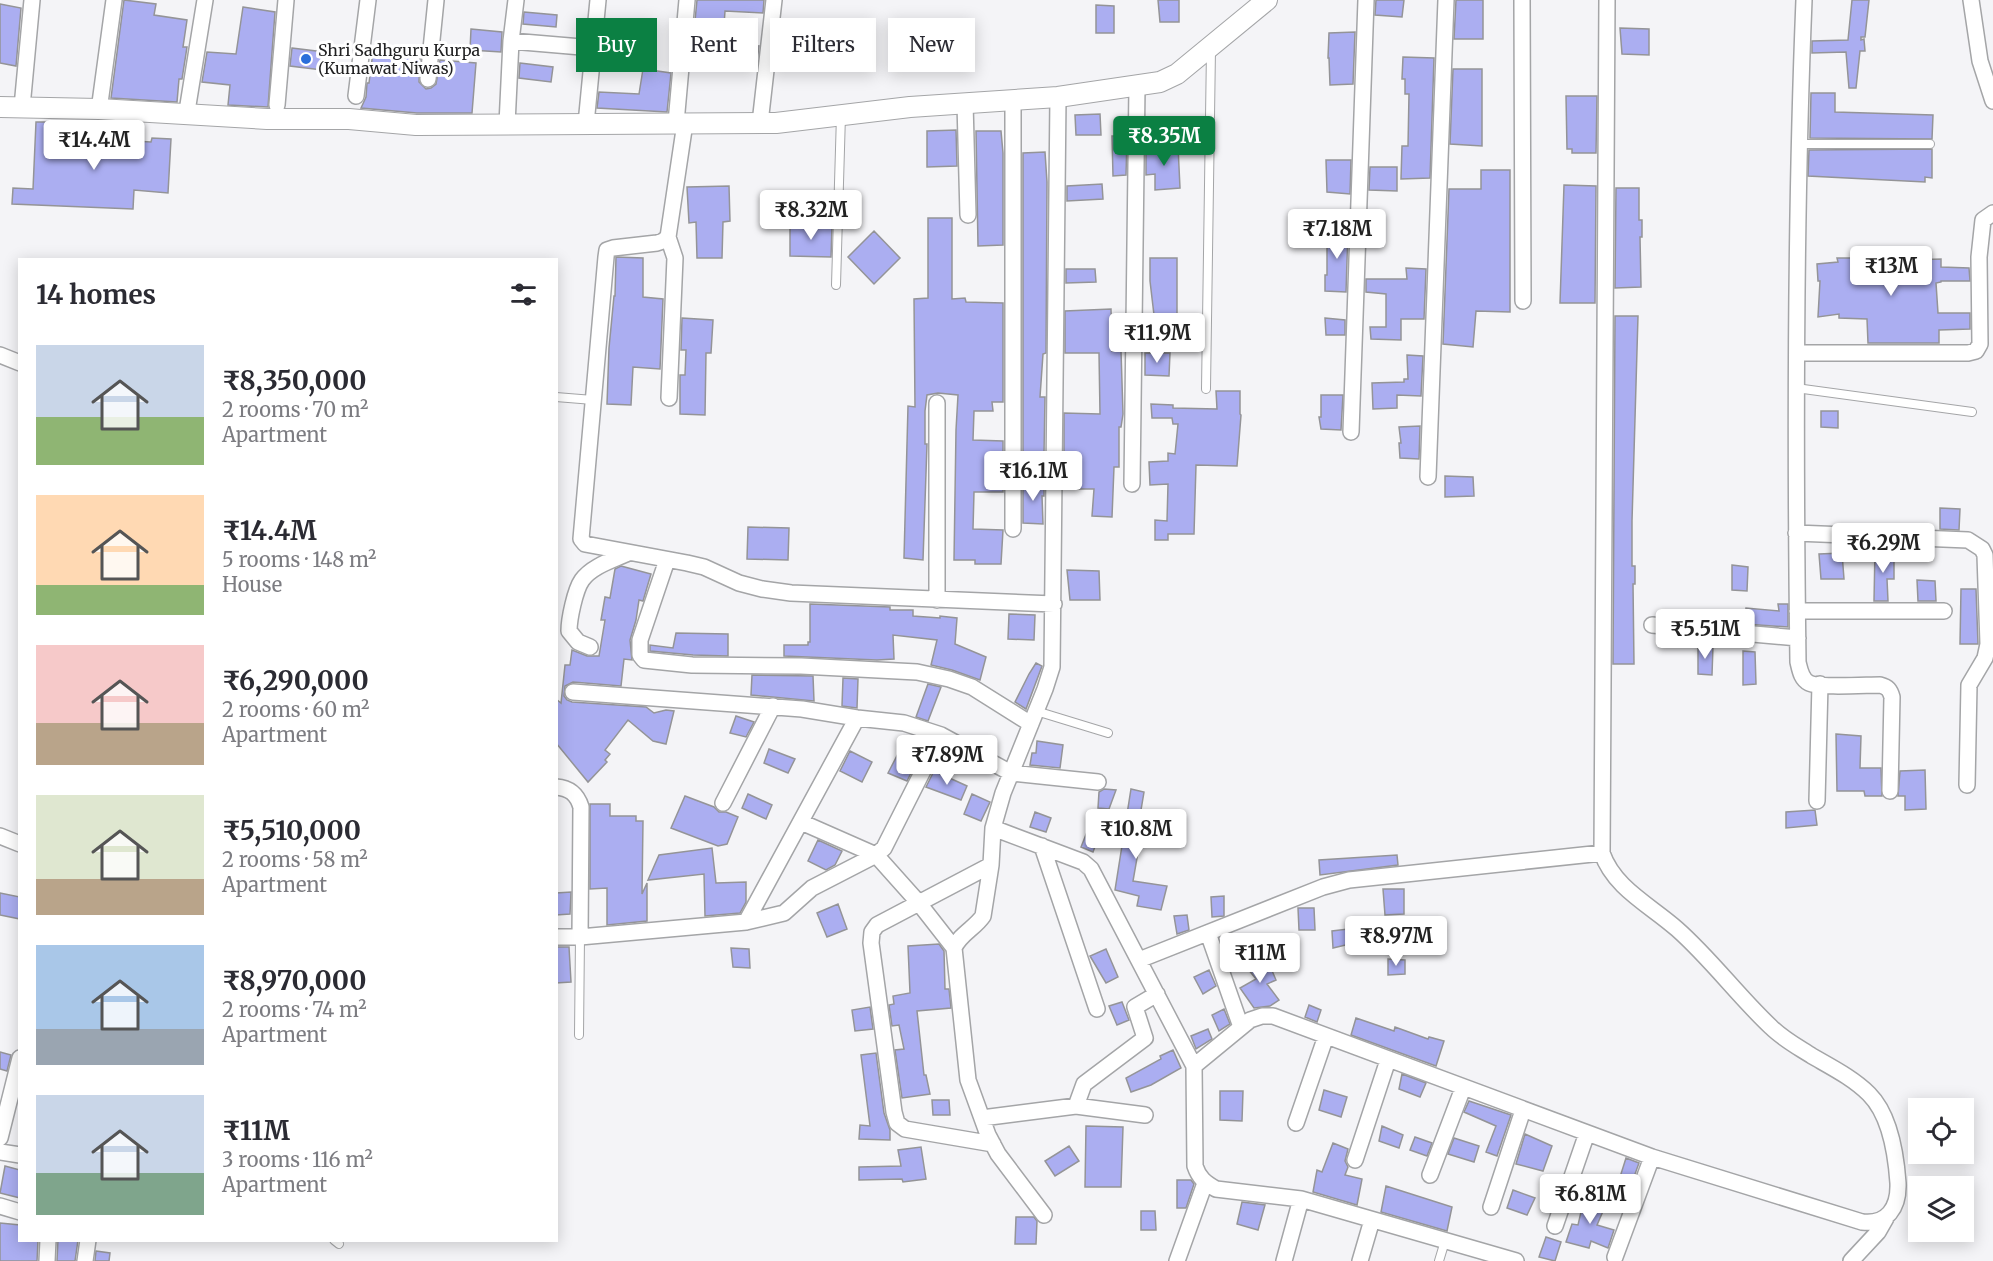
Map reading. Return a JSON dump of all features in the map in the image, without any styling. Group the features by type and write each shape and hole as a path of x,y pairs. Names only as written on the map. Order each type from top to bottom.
{"street":[{"path":"22,107 32,0"},
{"path":"100,103 114,0"},
{"path":"188,105 205,0"},
{"path":"278,105 286,0"},
{"path":"356,96 368,0"},
{"path":"428,80 436,0"},
{"path":"507,124 516,0"},
{"path":"596,18 598,0"},
{"path":"669,398 675,258 668,237 681,123 687,0"},
{"path":"760,123 774,0"},
{"path":"1351,432 1365,0"},
{"path":"1428,477 1446,0"},
{"path":"1522,0 1523,301"},
{"path":"1607,0 1602,852 1606,864 1624,887 1699,949 1772,1028 1790,1042 1857,1083 1870,1095 1889,1131 1894,1147 1898,1186 1893,1209 1878,1232 1851,1261"},
{"path":"1804,0 1798,144 1796,388 1797,611 1801,674 1808,682 1880,685 1890,691 1892,696 1890,791"},
{"path":"1971,0 1980,61 1993,101"},
{"path":"0,107 99,109 267,119 349,119 416,125 776,123 965,103 1058,97 1160,82 1177,74 1257,3"},
{"path":"512,41 576,47"},
{"path":"586,124 591,72"},
{"path":"1132,484 1137,86"},
{"path":"1044,1215 998,1155 968,1080 954,948 957,941 983,916 991,865 993,828 1003,793 1052,668 1058,97"},
{"path":"1013,100 1013,529"},
{"path":"965,103 968,215"},
{"path":"1797,353 1968,353 1976,351 1980,344 1979,257 1983,220 1993,213"},
{"path":"668,237 663,242 608,250 581,539 585,544 704,567 739,583 762,589 937,600 1054,604"},
{"path":"0,355 18,362"},
{"path":"937,403 937,600"},
{"path":"1796,533 1968,540 1982,549 1985,555 1988,644 1985,658 1969,685 1967,785"},
{"path":"590,647 578,642 569,631 569,618 582,580 598,567 628,553"},
{"path":"667,560 640,640 640,656 644,660 693,665 801,666 917,672 972,687 1033,717"},
{"path":"1797,611 1944,611"},
{"path":"1652,625 1798,638"},
{"path":"1817,801 1820,684"},
{"path":"573,692 773,706 904,723 941,735 1011,773 1098,782"},
{"path":"723,803 773,706"},
{"path":"746,922 857,718"},
{"path":"558,937 746,922 784,914 812,888 876,855 884,848 941,735"},
{"path":"558,787 573,792 581,807 580,937"},
{"path":"801,822 876,855 918,902 954,948"},
{"path":"993,828 1083,862 1091,869 1194,1066 1195,1166 1198,1175 1205,1183 1216,1189 1301,1199 1516,1261"},
{"path":"0,836 18,843"},
{"path":"1042,846 1097,1009"},
{"path":"1139,960 1323,887 1349,880 1602,852"},
{"path":"991,865 876,925 872,932 871,943 897,1123 905,1129 993,1144"},
{"path":"1208,933 1241,1027"},
{"path":"1076,1106 1084,1084 1145,1038 1135,1006 1157,994"},
{"path":"1194,1066 1250,1020 1262,1016 1273,1016 1652,1157 1862,1222 1874,1223 1886,1218"},
{"path":"1296,1123 1326,1036"},
{"path":"1355,1160 1388,1060"},
{"path":"0,1138 15,1099 18,1074"},
{"path":"1430,1175 1463,1088"},
{"path":"982,1118 1076,1106 1145,1115"},
{"path":"1491,1207 1524,1110"},
{"path":"1555,1226 1587,1133"},
{"path":"0,1152 18,1155"},
{"path":"1615,1257 1652,1157"},
{"path":"1177,1261 1205,1183"},
{"path":"1284,1261 1301,1199"},
{"path":"0,1206 18,1211"},
{"path":"1360,1261 1372,1220"},
{"path":"46,1261 48,1242"},
{"path":"85,1261 87,1242"}],"lane":[{"path":"1206,389 1211,46"},
{"path":"836,285 841,115"},
{"path":"1798,144 1930,144"},
{"path":"1796,388 1972,412"},
{"path":"558,397 593,400"},
{"path":"1033,717 1108,733"},
{"path":"579,1035 580,937"},
{"path":"1439,1261 1445,1240"}],"building":[{"path":"124,0 156,4 154,15 187,20 183,47 187,47 182,79 179,79 177,102 111,98"},
{"path":"697,0 764,0 763,13 725,11 725,18 695,18"},
{"path":"1158,0 1179,0 1179,22 1160,22"},
{"path":"1376,0 1404,0 1402,17 1375,15"},
{"path":"1456,0 1483,0 1483,39 1454,39"},
{"path":"1852,0 1869,0 1865,37 1861,37 1861,40 1864,39 1865,51 1860,51 1856,88 1849,88 1846,52 1812,53 1812,41 1848,40"},
{"path":"0,4 21,8 16,66 0,63"},
{"path":"1096,5 1114,6 1114,33 1096,33"},
{"path":"243,7 275,12 268,107 228,105 230,85 202,82 207,52 236,54"},
{"path":"524,12 557,15 556,27 523,24"},
{"path":"1620,28 1649,29 1649,55 1622,54"},
{"path":"471,29 502,32 501,52 470,50"},
{"path":"1355,32 1353,84 1330,85 1329,33"},
{"name":"Shri Sadhguru Kurpa (Kumawat Niwas)","path":"292,48 324,52 322,70 290,66"},
{"path":"373,52 418,57 420,59 419,82 426,89 436,84 440,60 476,63 472,113 417,113 361,108 366,97 367,83 369,83"},
{"path":"1403,57 1434,58 1430,178 1401,179 1402,146 1408,146 1409,94 1405,94 1405,79 1402,79"},
{"path":"520,63 553,67 551,82 519,78"},
{"path":"1453,69 1482,69 1482,146 1450,144"},
{"path":"643,72 671,73 667,112 597,108 599,92 639,94"},
{"path":"1811,93 1835,93 1835,112 1933,115 1932,139 1810,138"},
{"path":"1566,96 1597,96 1596,153 1572,153 1572,149 1567,149"},
{"path":"1100,114 1101,135 1076,135 1075,115"},
{"path":"36,122 50,122 50,136 151,142 152,138 171,139 168,193 134,190 133,209 12,204 13,188 33,189"},
{"path":"956,130 957,166 927,167 927,131"},
{"path":"976,131 1001,131 1003,245 978,246"},
{"path":"1112,136 1127,136 1126,175 1113,176"},
{"path":"1178,146 1180,188 1155,190 1155,174 1146,175 1146,149"},
{"path":"1932,149 1932,178 1925,177 1925,182 1808,176 1809,150"},
{"path":"1045,152 1047,182 1046,353 1043,354 1040,397 1045,397 1044,453 1023,453 1023,153"},
{"path":"1326,160 1351,160 1350,194 1327,192"},
{"path":"1370,167 1397,167 1397,191 1369,190"},
{"path":"1481,170 1510,170 1510,312 1476,311 1473,347 1443,344 1449,189 1481,189"},
{"path":"1102,184 1103,199 1067,201 1067,186"},
{"path":"1564,185 1596,186 1595,303 1560,303"},
{"path":"729,186 730,221 723,222 722,258 697,258 696,222 689,223 687,187"},
{"path":"1616,188 1639,188 1639,220 1642,220 1641,287 1615,288"},
{"path":"928,218 952,218 952,299 965,298 966,302 1003,303 1003,402 992,402 993,411 974,411 973,440 1003,441 1003,492 974,492 973,529 1003,530 1001,564 975,564 975,560 954,560 958,395 938,393 927,395 925,411 925,444 927,444 923,560 904,558 908,406 915,407 914,299 928,298"},
{"path":"790,225 832,226 831,257 790,256"},
{"path":"1327,229 1348,229 1346,292 1325,291"},
{"path":"874,231 900,258 874,284 848,257"},
{"path":"616,257 643,258 643,297 663,299 660,369 633,367 631,405 607,404"},
{"path":"1150,258 1177,258 1177,314 1154,315"},
{"path":"1837,258 1908,261 1941,259 1941,267 1969,268 1970,281 1936,283 1938,313 1970,313 1970,329 1939,330 1939,343 1868,343 1867,319 1839,318 1839,314 1818,317 1820,281 1818,281 1817,264 1838,262"},
{"path":"1406,268 1426,269 1424,319 1401,319 1401,340 1371,339 1370,327 1386,327 1386,294 1366,292 1366,279 1407,279"},
{"path":"1066,269 1095,269 1096,282 1066,283"},
{"path":"1111,309 1112,351 1121,351 1123,414 1121,427 1119,427 1119,467 1114,467 1112,517 1092,516 1094,489 1064,489 1064,413 1100,414 1099,353 1065,353 1065,311"},
{"path":"1615,316 1638,316 1632,521 1632,566 1635,566 1635,584 1633,584 1634,664 1613,664"},
{"path":"682,318 713,320 711,353 706,353 705,415 680,414 680,375 685,375 686,350 681,350"},
{"path":"1325,318 1345,320 1345,335 1326,335"},
{"path":"1145,353 1170,353 1169,376 1145,375"},
{"path":"1407,355 1423,356 1421,396 1397,395 1397,408 1373,409 1372,383 1404,382 1404,379 1408,379"},
{"path":"1216,391 1240,391 1241,415 1237,466 1196,465 1194,534 1168,534 1168,540 1155,540 1155,520 1167,521 1168,484 1150,485 1149,462 1168,461 1168,453 1175,454 1178,424 1173,424 1172,418 1152,418 1151,404 1173,405 1173,408 1217,409"},
{"path":"1321,395 1343,395 1341,430 1321,429 1319,417 1321,417"},
{"path":"1821,411 1838,411 1838,428 1821,427"},
{"path":"1420,426 1419,459 1400,458 1399,427"},
{"path":"1445,476 1473,477 1474,496 1445,497"},
{"path":"1023,480 1044,481 1043,524 1023,523"},
{"path":"1940,508 1960,509 1959,530 1940,529"},
{"path":"748,527 789,528 788,560 747,559"},
{"path":"1875,550 1894,551 1894,579 1887,579 1888,601 1874,601"},
{"path":"1842,553 1844,579 1821,579 1819,554"},
{"path":"1732,565 1748,567 1747,591 1732,590"},
{"path":"621,566 651,574 643,601 639,600 630,640 632,660 624,659 621,686 573,682 565,686 564,696 572,702 646,707 654,713 674,711 666,744 653,741 628,720 605,750 610,754 605,760 607,762 588,782 558,745 558,701 561,703 565,665 570,665 572,650 587,656 599,656 605,620 601,620 605,597 610,598 615,569"},
{"path":"1067,570 1099,571 1100,600 1070,600"},
{"path":"1917,580 1935,581 1936,601 1918,601"},
{"path":"1961,589 1976,589 1978,644 1960,644"},
{"path":"810,604 890,607 890,610 913,610 913,616 957,618 955,644 986,657 980,680 931,665 937,640 893,635 894,659 784,656 784,645 808,645 810,642"},
{"path":"1778,604 1788,604 1788,627 1745,624 1746,608 1779,611"},
{"path":"1009,614 1035,615 1034,640 1008,639"},
{"path":"676,633 728,634 728,656 650,651 650,645 673,648"},
{"path":"1698,645 1713,646 1712,675 1698,674"},
{"path":"1743,651 1755,652 1756,684 1743,685"},
{"path":"1036,663 1042,666 1026,709 1015,702"},
{"path":"752,675 813,676 814,701 751,695"},
{"path":"843,678 858,679 857,708 842,706"},
{"path":"928,684 941,687 928,721 916,717"},
{"path":"736,716 754,722 746,737 730,733"},
{"path":"1836,734 1861,736 1860,768 1881,768 1882,796 1865,796 1864,791 1837,791"},
{"path":"1037,741 1063,745 1060,768 1030,765 1032,753 1036,753"},
{"path":"901,748 919,757 907,781 888,773"},
{"path":"769,749 795,759 788,773 764,763"},
{"path":"850,751 872,762 862,782 840,771"},
{"path":"1925,770 1926,809 1905,810 1905,796 1898,796 1900,771"},
{"path":"934,771 967,786 961,800 926,787"},
{"path":"1104,789 1116,790 1109,809 1098,808 1099,792"},
{"path":"1131,789 1144,792 1137,834 1141,835 1133,881 1167,886 1161,910 1137,906 1139,896 1115,890"},
{"path":"748,794 772,805 766,819 742,808"},
{"path":"972,794 990,802 981,821 964,814"},
{"path":"685,796 714,807 719,812 738,817 727,844 718,846 671,828"},
{"path":"590,804 610,804 610,816 636,816 636,821 643,821 642,894 647,883 647,921 607,925 607,888 590,889"},
{"path":"1815,810 1817,825 1786,828 1786,812"},
{"path":"1035,812 1051,818 1046,832 1030,827"},
{"path":"1087,832 1099,836 1093,852 1081,847"},
{"path":"818,840 842,851 835,865 826,870 808,861"},
{"path":"712,848 716,883 746,882 746,902 740,913 705,916 704,874 648,880 659,855"},
{"path":"1397,855 1398,865 1320,875 1319,860"},
{"path":"1383,889 1404,889 1404,914 1385,915"},
{"path":"571,892 570,914 558,915 558,893"},
{"path":"0,893 18,897 18,919 0,915"},
{"path":"1224,896 1224,916 1212,917 1211,897"},
{"path":"838,904 847,929 827,937 817,913"},
{"path":"1298,908 1314,908 1315,930 1299,930"},
{"path":"1187,915 1189,930 1177,934 1174,916"},
{"path":"1348,929 1350,944 1333,948 1332,931"},
{"path":"1276,934 1277,951 1263,953 1261,936"},
{"path":"939,944 944,951 945,989 949,989 951,1008 917,1011 924,1075 926,1075 930,1094 902,1098 895,1050 904,1049 899,1025 892,1026 889,1005 894,1004 893,996 910,993 908,946"},
{"path":"558,947 569,947 571,982 558,983"},
{"path":"731,948 749,949 750,968 733,967"},
{"path":"1106,949 1118,977 1106,983 1090,956"},
{"path":"1265,954 1276,980 1267,984 1279,1000 1270,1006 1254,1008 1240,988 1256,979 1244,964"},
{"path":"1388,959 1405,960 1405,974 1388,975"},
{"path":"1209,970 1216,986 1203,994 1194,977"},
{"path":"1122,1002 1129,1020 1117,1025 1109,1006"},
{"path":"1309,1005 1321,1010 1317,1022 1305,1017"},
{"path":"870,1007 873,1029 855,1031 852,1010"},
{"path":"1224,1009 1230,1024 1219,1031 1212,1015"},
{"path":"1356,1018 1394,1031 1395,1027 1428,1039 1429,1037 1444,1041 1436,1066 1351,1035"},
{"path":"1208,1029 1212,1039 1196,1049 1191,1036"},
{"path":"1173,1050 1181,1068 1151,1085 1131,1092 1126,1078"},
{"path":"0,1052 11,1055 7,1071 0,1069"},
{"path":"876,1053 890,1140 859,1139 860,1125 870,1126 861,1055"},
{"path":"1402,1074 1426,1083 1420,1097 1399,1089"},
{"path":"1324,1090 1347,1097 1341,1117 1319,1110"},
{"path":"1220,1091 1243,1091 1242,1121 1220,1120"},
{"path":"932,1100 949,1100 950,1115 933,1115"},
{"path":"1469,1101 1511,1115 1497,1156 1486,1152 1496,1126 1464,1112"},
{"path":"1086,1126 1123,1127 1121,1187 1085,1187"},
{"path":"1382,1126 1403,1135 1399,1148 1379,1141"},
{"path":"1525,1134 1552,1146 1543,1171 1516,1164"},
{"path":"1415,1137 1432,1143 1427,1156 1410,1150"},
{"path":"1454,1138 1479,1146 1474,1162 1448,1154"},
{"path":"1333,1143 1348,1149 1345,1161 1348,1167 1345,1175 1362,1179 1357,1205 1313,1192 1317,1170 1322,1172"},
{"path":"1069,1146 1079,1161 1055,1176 1045,1161"},
{"path":"921,1147 926,1179 903,1182 902,1179 859,1180 859,1167 901,1166 898,1150"},
{"path":"1626,1158 1639,1163 1627,1196 1615,1193"},
{"path":"5,1166 18,1169 18,1198 0,1193"},
{"path":"1177,1180 1191,1180 1194,1184 1186,1208 1177,1208"},
{"path":"1386,1186 1452,1207 1447,1231 1381,1212"},
{"path":"1513,1190 1535,1198 1527,1215 1507,1208"},
{"path":"1585,1195 1607,1202 1597,1225 1614,1230 1608,1248 1591,1241 1589,1248 1566,1242 1572,1224 1578,1225"},
{"path":"1242,1202 1265,1205 1258,1230 1237,1224"},
{"path":"1141,1211 1155,1211 1156,1230 1141,1230"},
{"path":"1016,1217 1034,1217 1037,1221 1036,1244 1015,1244"},
{"path":"0,1223 18,1225 18,1242 38,1242 37,1261 0,1261"},
{"path":"1546,1237 1561,1242 1555,1261 1539,1257"},
{"path":"58,1242 78,1242 75,1261 57,1261"},
{"path":"96,1251 110,1253 109,1261 95,1261"}],"place":[{"name":"Shri Sadhguru Kurpa (Kumawat Niwas)","path":"306,59"}]}
